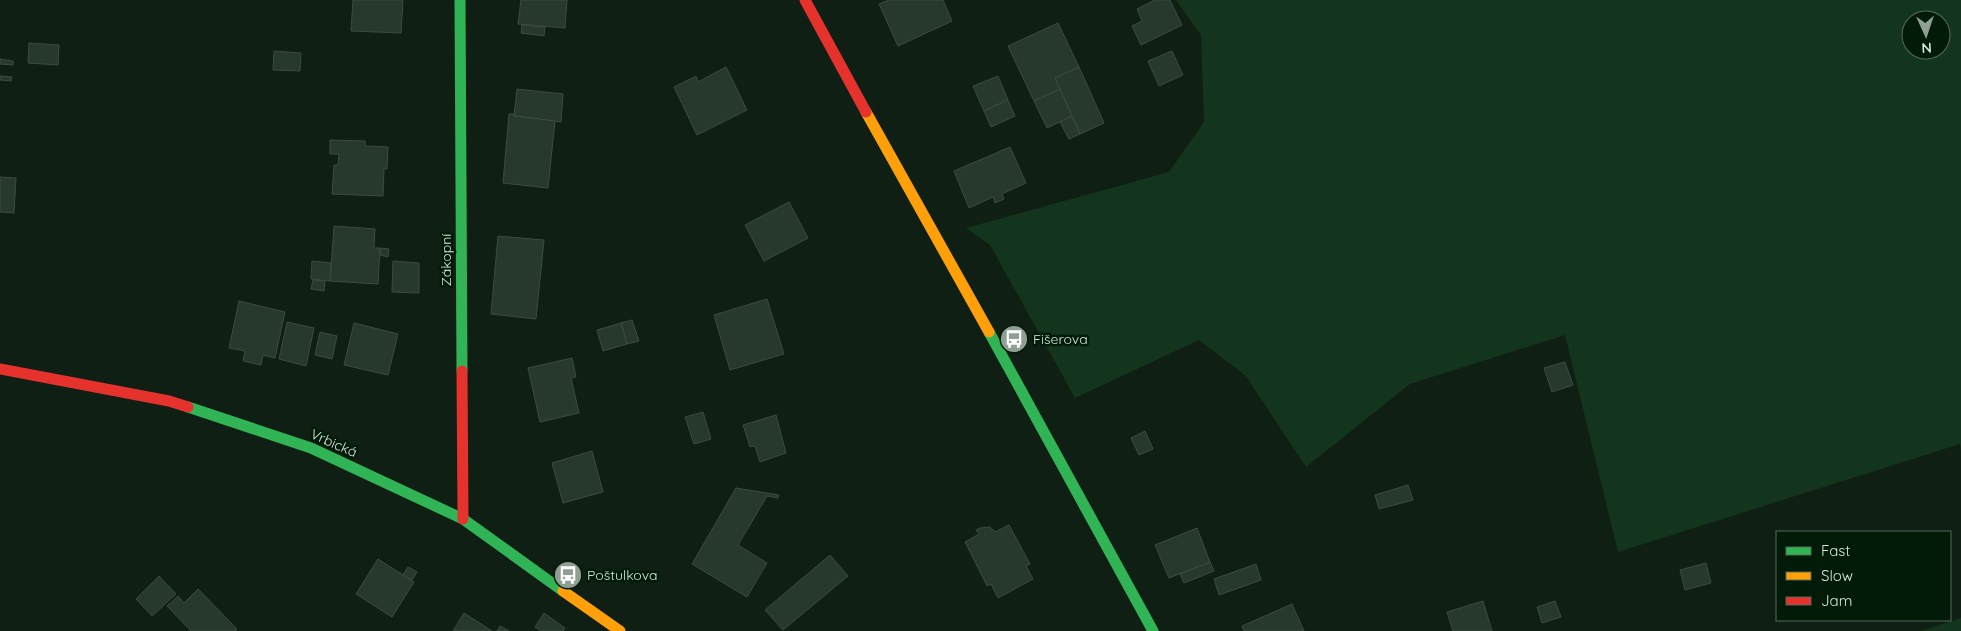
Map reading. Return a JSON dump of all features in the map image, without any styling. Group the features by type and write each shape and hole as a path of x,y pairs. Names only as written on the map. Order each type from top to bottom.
{"street":[{"name":"Zákopní","path":"460,0 462,519"},
{"path":"805,0 929,227 1054,447 1153,631"},
{"name":"Vrbická","path":"0,369 179,404 311,448 462,519 620,631"}],"green space":[{"path":"1176,0 1961,0 1961,451 1960,444 1618,552 1565,335 1410,384 1306,467 1246,376 1199,340 1075,398 990,245 966,228 1169,172 1204,122 1201,35"},
{"path":"1961,618 1961,631 1921,631"}],"building":[{"path":"353,0 403,0 401,33 351,31"},
{"path":"521,0 567,0 565,28 518,24"},
{"path":"889,0 943,0 952,21 898,46 879,4"},
{"path":"1155,0 1170,0 1182,25 1141,45 1132,26 1142,21 1137,9"},
{"path":"1058,23 1079,67 1055,78 1060,89 1034,101 1008,46"},
{"path":"522,25 545,27 544,36 521,33"},
{"path":"29,43 59,45 58,65 28,63"},
{"path":"274,51 301,53 300,71 273,70"},
{"path":"1172,51 1183,75 1159,86 1148,61"},
{"path":"0,59 13,61 13,65 0,64"},
{"path":"726,67 747,110 697,135 674,87 696,76 698,82"},
{"path":"1079,67 1104,123 1080,134 1055,78"},
{"path":"0,76 12,77 11,81 0,80"},
{"path":"998,76 1008,100 984,111 973,86"},
{"path":"517,89 563,94 561,122 514,116"},
{"path":"1060,89 1072,116 1047,128 1034,101"},
{"path":"1008,100 1015,116 991,127 984,111"},
{"path":"509,114 555,121 548,188 503,183"},
{"path":"1072,116 1080,134 1069,139 1060,122"},
{"path":"330,140 365,141 365,146 388,147 387,169 384,169 383,196 332,194 334,165 338,165 339,154 330,154"},
{"path":"1010,147 1026,183 1002,194 1004,199 995,203 993,197 969,208 954,171"},
{"path":"0,177 16,178 14,213 0,212"},
{"path":"789,202 808,238 764,261 745,225"},
{"path":"334,226 375,229 374,248 380,248 378,284 330,281"},
{"path":"498,236 544,240 536,319 491,314"},
{"path":"380,248 389,249 388,257 380,255"},
{"path":"312,261 331,263 330,281 311,279"},
{"path":"393,261 419,263 419,293 392,292"},
{"path":"313,280 325,281 324,291 311,289"},
{"path":"767,299 784,354 730,370 714,315"},
{"path":"239,301 285,312 275,358 263,355 261,365 243,361 245,351 229,348"},
{"path":"632,320 639,341 627,344 621,323"},
{"path":"287,322 314,328 306,366 279,359"},
{"path":"354,323 398,334 388,375 344,365"},
{"path":"621,323 627,344 603,351 597,330"},
{"path":"320,332 337,336 332,359 315,355"},
{"path":"572,358 576,377 571,378 579,413 540,422 528,368"},
{"path":"1565,362 1573,385 1552,392 1544,368"},
{"path":"703,412 711,439 694,444 685,417"},
{"path":"776,415 786,453 760,462 755,446 750,447 743,425"},
{"path":"1145,431 1153,449 1139,455 1131,438"},
{"path":"592,451 603,492 563,503 552,463"},
{"path":"1408,485 1413,500 1379,509 1375,495"},
{"path":"736,488 779,495 778,498 767,496 738,545 767,563 747,597 692,564"},
{"path":"1009,525 1030,564 1026,566 1033,579 998,598 991,584 987,586 965,542 979,534 976,530 980,528 990,527 995,532"},
{"path":"1197,528 1210,562 1169,578 1155,545"},
{"path":"830,555 848,576 783,630 765,610"},
{"path":"378,559 414,582 392,617 356,594"},
{"path":"1210,562 1214,571 1184,583 1180,574"},
{"path":"1706,563 1711,583 1685,590 1680,570"},
{"path":"1256,564 1261,580 1219,595 1214,579"},
{"path":"408,567 417,572 412,580 403,575"},
{"path":"159,576 176,594 152,616 136,599"},
{"path":"198,589 237,629 235,631 191,631 167,606 178,596 184,603"},
{"path":"1483,601 1492,631 1453,631 1447,612"},
{"path":"1555,601 1561,617 1542,623 1537,607"},
{"path":"1292,604 1304,631 1244,631 1242,626"},
{"path":"464,613 492,631 453,631"},
{"path":"544,613 565,628 563,631 541,631 535,627"},
{"path":"500,626 509,631 497,631"}],"traffic: fast":[{"path":"460,0 462,371"},
{"path":"989,332 1153,631"},
{"path":"188,407 311,448 463,519 563,591"}],"traffic: slow":[{"path":"866,112 989,332"},
{"path":"563,591 620,631"}],"traffic: jam":[{"path":"805,0 866,112"},
{"path":"0,369 169,401 188,407"},
{"path":"462,371 463,519"}],"place":[{"name":"Fišerova","path":"1014,339"},
{"name":"Poštulkova","path":"568,575"}]}
